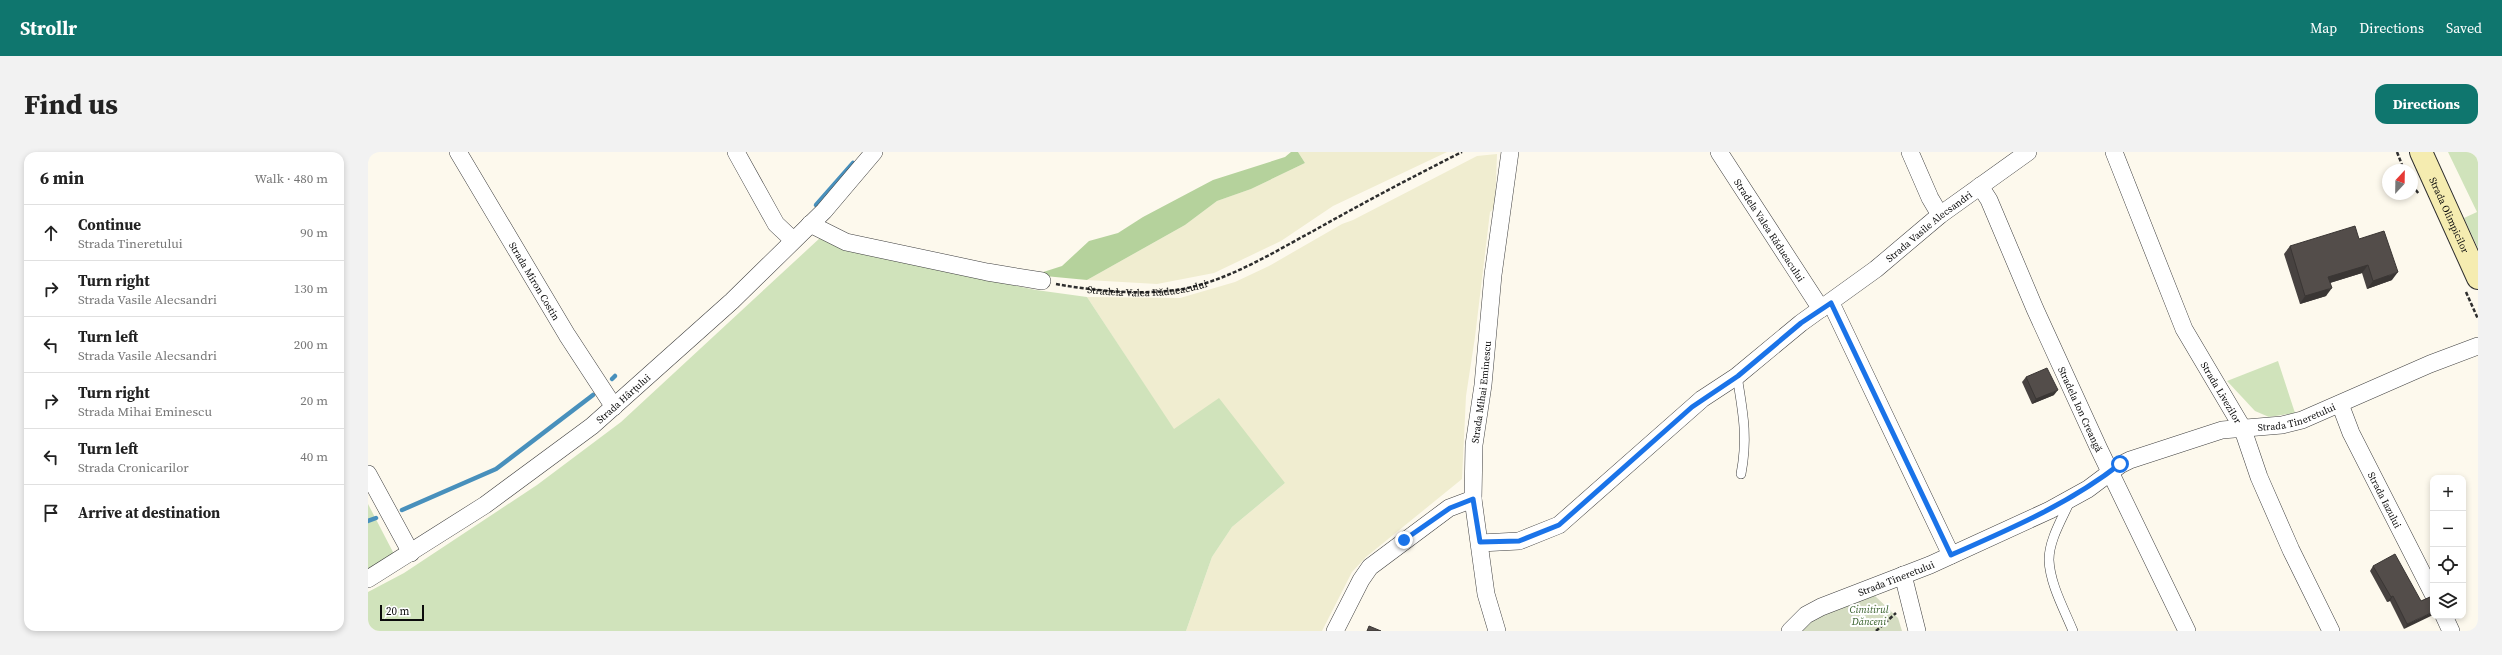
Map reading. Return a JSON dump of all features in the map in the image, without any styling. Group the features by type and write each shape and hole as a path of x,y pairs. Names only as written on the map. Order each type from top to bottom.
{"main road":[{"name":"Strada Olimpicilor","path":"2422,152 2478,278"}],"street":[{"name":"Strada Miron Costin","path":"458,152 567,335 614,407"},
{"path":"736,152 776,224 793,240"},
{"name":"Strada Hârțului","path":"368,579 411,553 534,470 614,407 732,301 842,192 874,152"},
{"name":"Strada Mihai Eminescu","path":"1497,631 1486,594 1473,499 1477,414 1483,384 1493,275 1510,152"},
{"name":"Stradela Valea Rădueacului","path":"1718,152 1826,306"},
{"path":"1910,152 1930,198 1940,215"},
{"name":"Strada Vasile Alecsandri","path":"1480,542 1519,541 1559,525 1682,415 1738,376 1826,306 1876,269 1940,215 2028,152"},
{"name":"Strada Livezilor","path":"2114,152 2184,329 2242,427 2259,477 2291,550 2331,631"},
{"name":"Stradela Ion Creangă","path":"1980,186 1989,200 2035,309 2110,472 2187,631"},
{"path":"810,224 846,242 987,272 1042,281"},
{"path":"1826,306 1951,555"},
{"name":"Strada Tineretului","path":"1790,631 1806,615 1821,607 1951,555 2071,498 2130,460 2222,430 2242,427 2282,425 2340,404 2430,364 2478,346"},
{"name":"Strada Iazului","path":"2340,404 2351,433 2430,588"},
{"path":"368,474 411,553"},
{"path":"1335,631 1361,580 1370,567 1444,512 1473,499"},
{"path":"1903,575 1917,631"},
{"path":"2445,619 2451,631"}],"lane":[{"path":"1738,376 1745,419 1745,451 1741,474"},
{"path":"2071,498 2052,545 2049,559 2050,573 2073,631"}],"path":[{"name":"Stradela Valea Rădueacului","path":"1042,281 1076,288 1134,292 1177,290 1212,280 1258,261 1462,152"},
{"path":"2397,152 2402,164"},
{"path":"1876,631 1894,614 1910,606"}],"shaded area":[{"path":"1298,152 1447,152 1333,206 1281,241 1214,273 1157,284 1087,280 1185,225 1217,201 1251,189 1305,163"},
{"path":"1497,154 1495,208 1490,212 1475,337 1466,396 1462,479 1366,557 1352,572 1322,631 1186,631 1212,557 1232,527 1285,483 1174,430 1087,297 1180,298 1235,282 1269,266 1342,224 1353,220 1477,156"}],"green space":[{"path":"1291,152 1298,152 1305,163 1251,189 1217,201 1185,225 1087,280 1034,275 1062,266 1089,241 1118,233 1143,217 1213,180 1285,157"},
{"path":"2448,152 2478,152 2478,248 2464,218 2477,212"},
{"path":"821,237 850,251 1036,290 1087,297 1174,429 1219,398 1285,483 1232,527 1212,557 1186,631 368,631 368,592 404,573 537,485 621,422"},
{"path":"2278,361 2295,413 2269,417 2255,411 2227,381"},
{"path":"368,504 394,554 368,571"},
{"name":"Cimitirul Dănceni","path":"1874,595 1898,618 1902,631 1796,631 1809,620"}],"building":[{"path":"2355,226 2359,239 2384,231 2398,272 2373,281 2368,265 2328,277 2332,288 2305,296 2290,246"},
{"path":"2047,368 2058,390 2036,399 2026,377"},
{"path":"2395,554 2421,601 2430,597 2430,613 2407,624 2393,596 2391,597 2373,566"},
{"path":"1369,626 1381,631 1367,631"}],"waterway":[{"path":"816,205 853,163"},
{"path":"612,379 615,376"},
{"path":"402,510 496,469 593,395"},
{"path":"368,521 376,518"}],"route":[{"path":"1404,540 1450,508 1473,499 1480,542 1519,541 1540,534 1559,525 1682,415 1702,399 1738,376 1801,323 1831,303 1916,486 1951,555 2050,510 2102,480 2120,464"}]}
